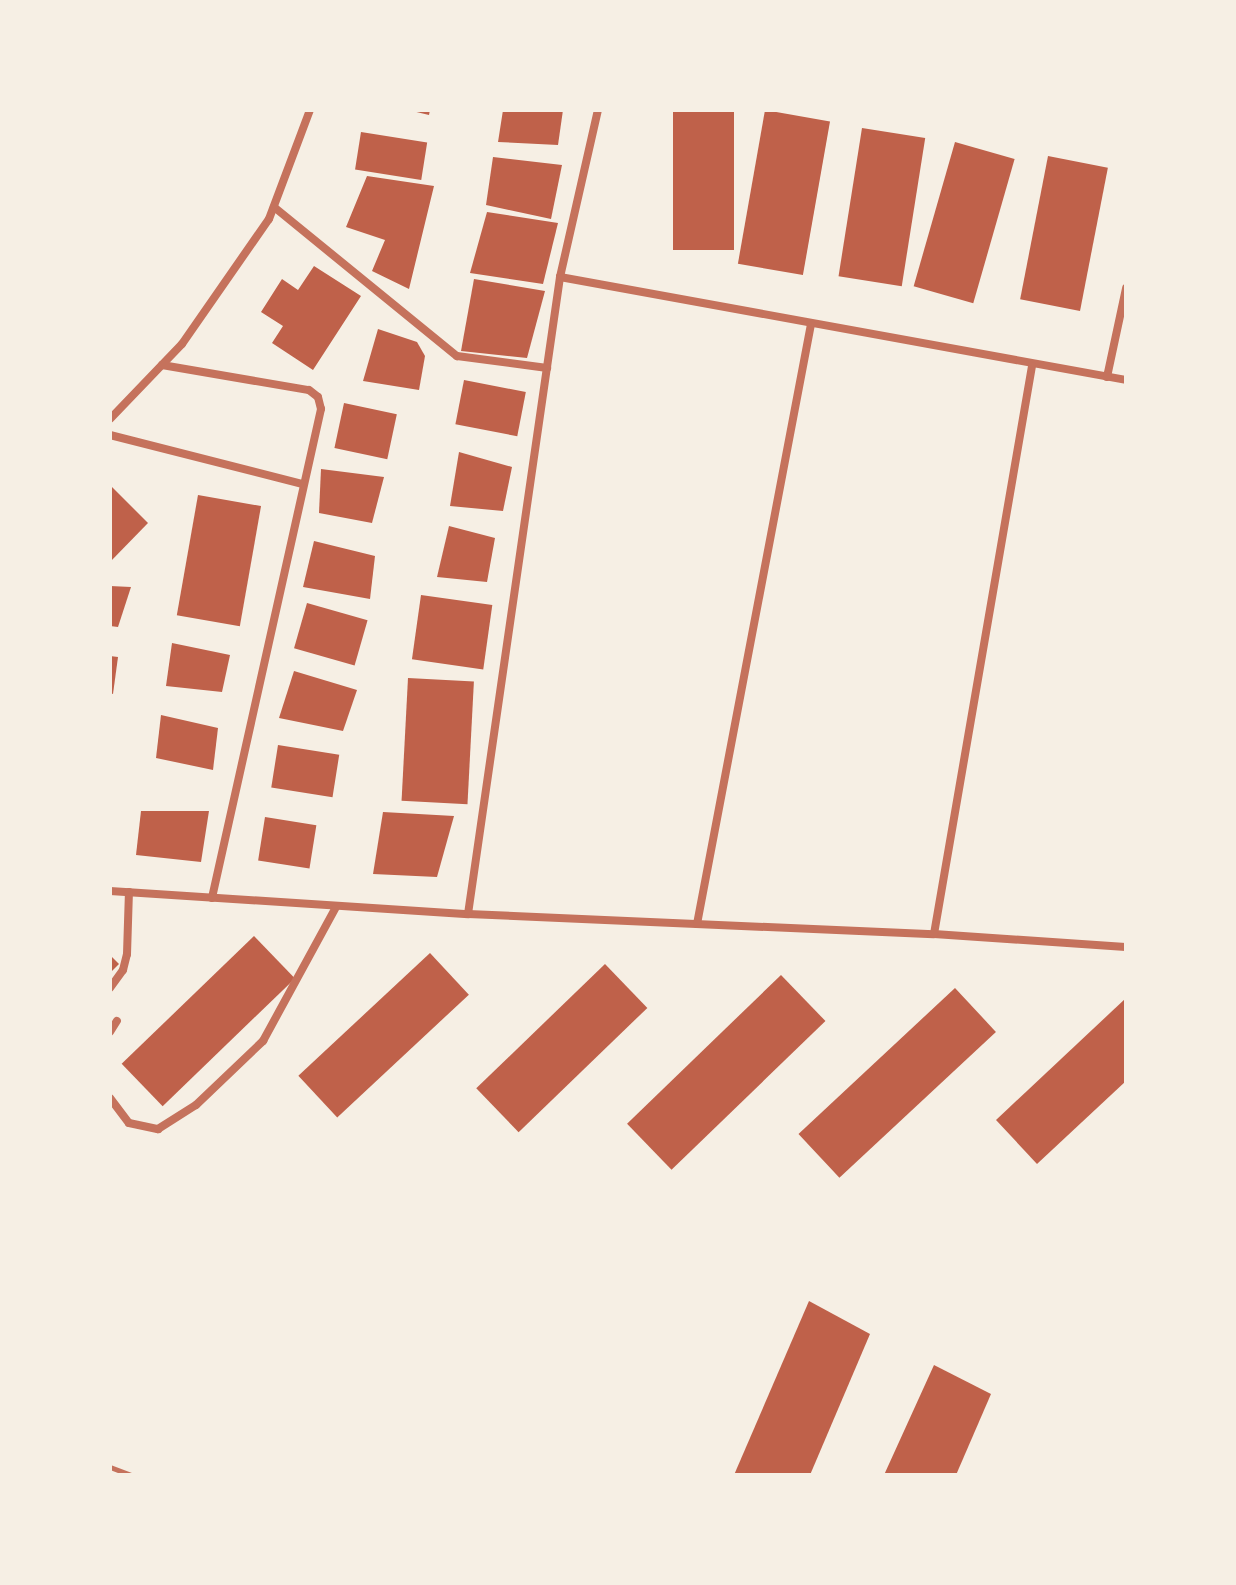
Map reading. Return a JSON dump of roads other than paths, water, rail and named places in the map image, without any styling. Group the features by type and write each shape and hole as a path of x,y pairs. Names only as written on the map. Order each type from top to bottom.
{"street":[{"path":"110,419 182,344 269,219 310,110"},
{"path":"468,914 560,277 598,110"},
{"path":"274,207 457,356 547,368"},
{"path":"560,277 1032,366 1126,380"},
{"path":"1107,377 1126,288"},
{"path":"697,924 811,324"},
{"path":"162,365 309,390 318,397 321,409 212,898"},
{"path":"934,934 1032,366"},
{"path":"110,435 302,484"},
{"path":"110,891 336,907 934,934 1126,947"},
{"path":"110,988 123,970 127,954 129,892"},
{"path":"110,1098 129,1123 158,1129 196,1105 263,1041 336,907"},
{"path":"110,1032 117,1021"}],"lane":[{"path":"110,1467 131,1475"}]}
